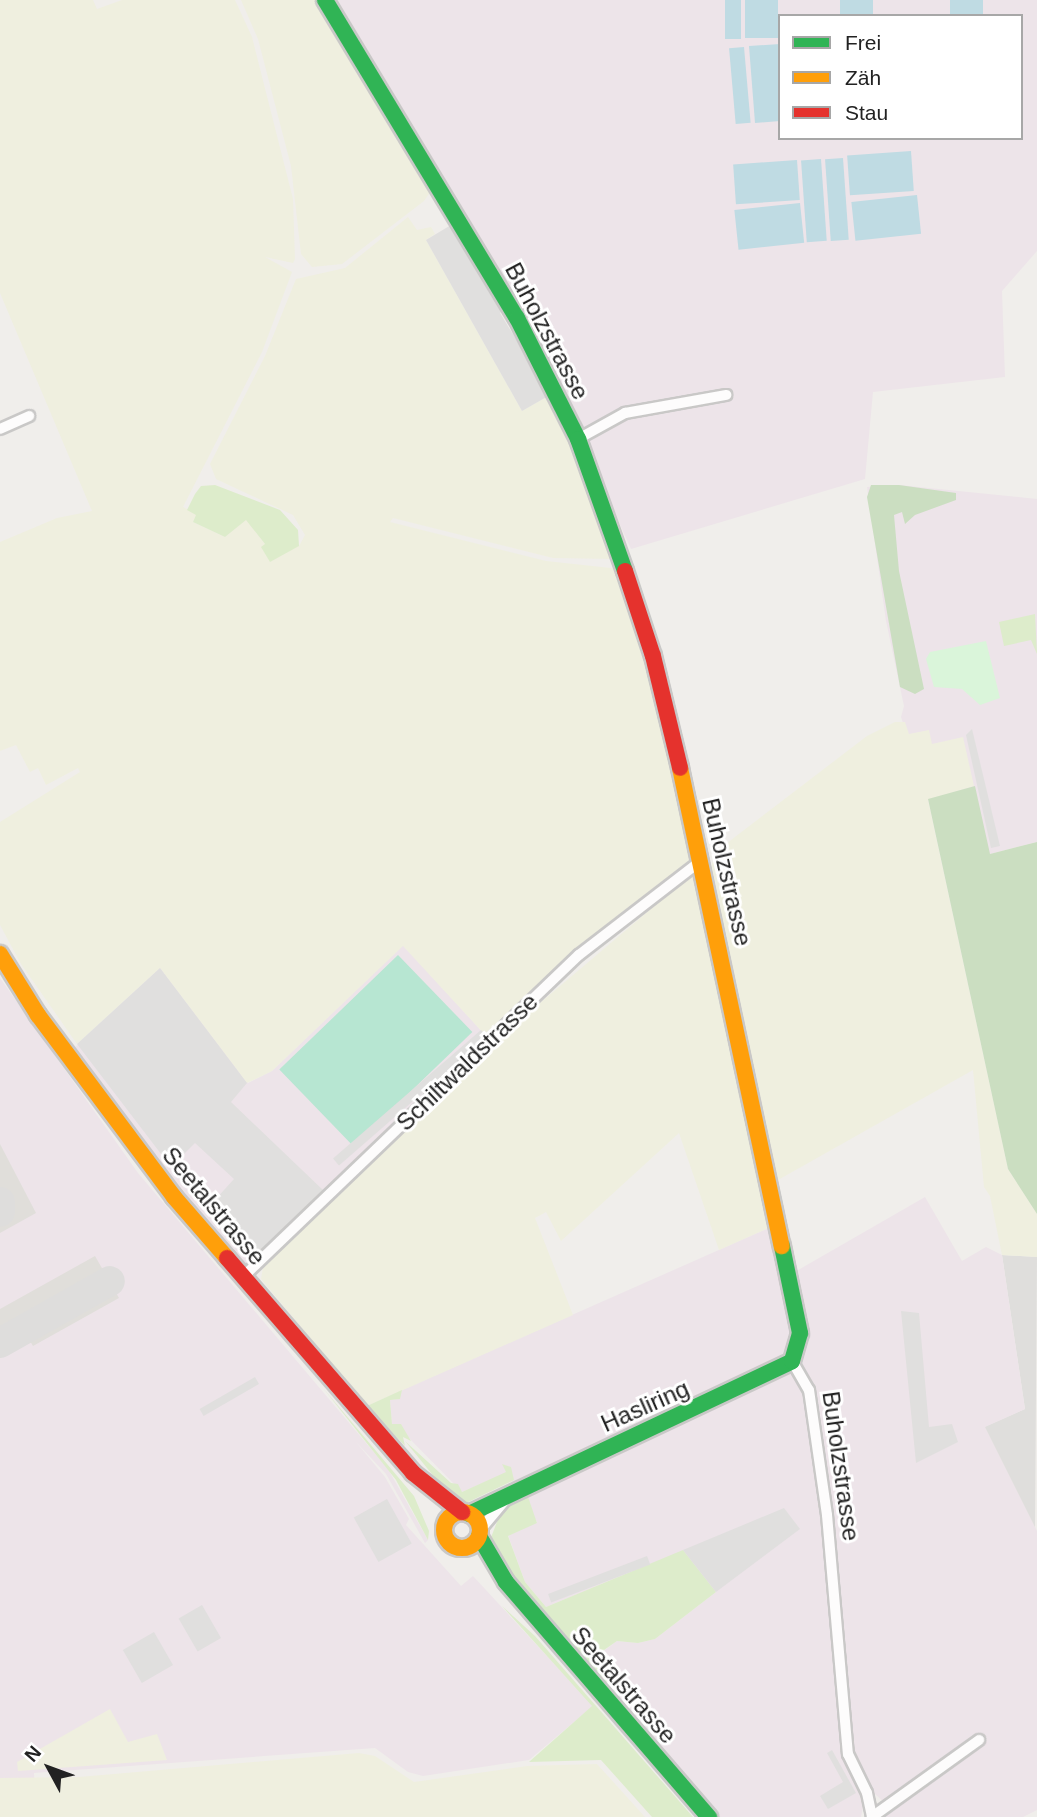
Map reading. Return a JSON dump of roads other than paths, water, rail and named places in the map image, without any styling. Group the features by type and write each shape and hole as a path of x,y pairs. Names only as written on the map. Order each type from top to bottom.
{"street":[{"name":"Buholzstrasse","path":"325,0 488,267 578,439 653,656 702,860 794,1292 800,1340 792,1361 809,1390 827,1515 848,1754 867,1793 872,1817"},
{"path":"578,439 625,414 726,395"},
{"path":"0,429 29,416"},
{"name":"Schiltwaldstrasse","path":"243,1277 579,955 702,860"},
{"name":"Seetalstrasse","path":"0,954 38,1015 163,1183 413,1473 465,1513"},
{"name":"Hasliring","path":"465,1513 768,1376 792,1361"},
{"name":"Seetalstrasse","path":"413,1473 444,1530"},
{"name":"Hasliring","path":"480,1533 514,1490"},
{"path":"465,1513 480,1533 464,1548 450,1543 444,1530 450,1518 465,1513"},
{"name":"Seetalstrasse","path":"480,1533 506,1582"},
{"name":"Seetalstrasse","path":"464,1548 506,1582 709,1817"},
{"path":"872,1817 979,1740"}],"water":[{"path":"725,0 741,0 741,39 725,39"},
{"path":"745,0 778,0 778,38 745,38"},
{"path":"840,0 873,0 873,14 840,14"},
{"path":"950,0 983,0 983,14 950,14"},
{"path":"778,44 778,121 755,123 749,46"},
{"path":"744,47 751,123 736,124 729,48"},
{"path":"911,151 914,191 850,195 847,155"},
{"path":"843,158 849,240 831,241 825,159"},
{"path":"821,159 827,241 807,242 801,160"},
{"path":"797,160 800,200 736,204 733,164"},
{"path":"917,195 921,234 855,241 851,202"},
{"path":"800,203 804,243 739,250 734,210"}]}
